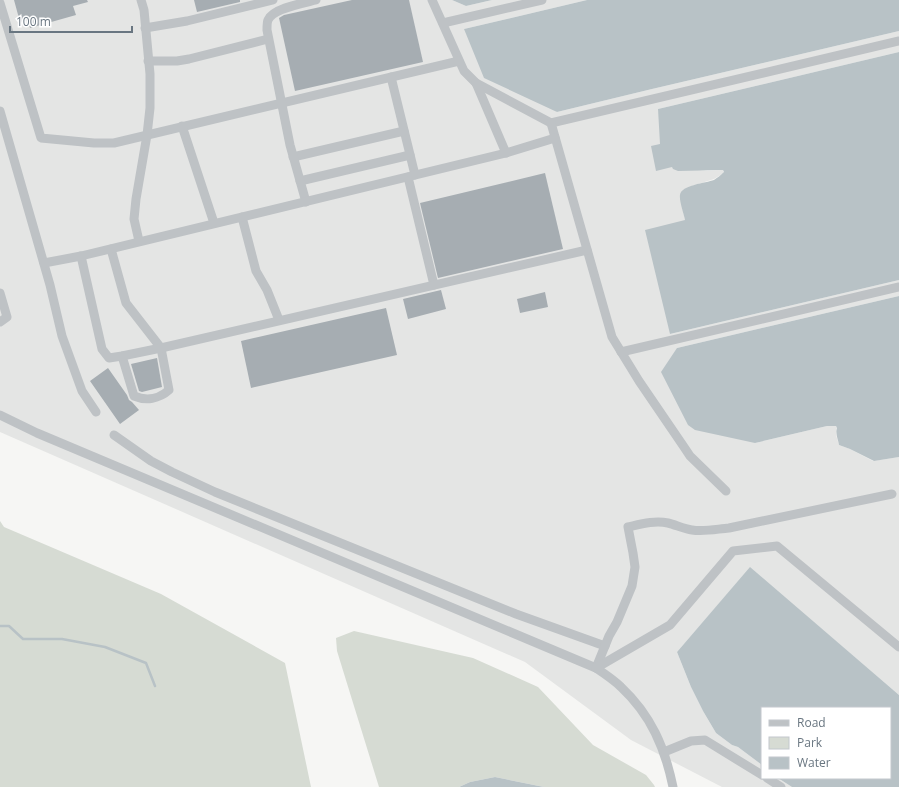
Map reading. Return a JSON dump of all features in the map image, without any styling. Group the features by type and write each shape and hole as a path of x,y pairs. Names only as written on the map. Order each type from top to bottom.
{"street":[{"path":"139,241 134,219 150,108 150,74 144,10 141,0"},
{"path":"145,28 273,0"},
{"path":"306,202 281,103 267,30 268,20 273,13 316,0"},
{"path":"432,0 464,70 476,83 551,123 899,40"},
{"path":"443,23 542,0"},
{"path":"0,3 41,138 94,143 114,143 459,60"},
{"path":"148,61 177,61 189,59 268,39"},
{"path":"390,77 410,155 411,176 434,285"},
{"path":"476,83 506,153"},
{"path":"0,111 44,263 62,336 82,391 96,412"},
{"path":"551,123 612,336 639,381 690,456 726,491"},
{"path":"182,126 214,223"},
{"path":"294,157 404,131"},
{"path":"44,263 81,256 306,202 506,153 555,138"},
{"path":"300,181 410,155"},
{"path":"242,217 256,271 267,290 279,320"},
{"path":"110,249 126,303 161,348 169,390 163,395 155,398 142,399 134,396 122,356"},
{"path":"81,256 102,349 109,358 161,348 587,250"},
{"path":"621,352 899,287"},
{"path":"0,293 7,317 0,322"},
{"path":"0,415 51,439 596,668 621,686 642,710 652,725 664,752 673,787"},
{"path":"114,435 151,461 215,492 516,614 605,646"},
{"path":"596,668 632,586 635,567 628,528 658,521 692,530 729,528 892,494"},
{"path":"596,668 670,625 733,551 776,546 899,647"},
{"path":"664,752 691,741 705,740 761,774"},
{"path":"769,779 781,787"}],"shaded area":[{"path":"0,0 452,0 466,6 492,0 587,0 464,29 557,112 899,31 899,52 658,109 672,167 707,171 723,170 724,173 714,179 692,186 680,196 685,220 670,334 899,280 899,296 677,348 755,443 833,425 837,428 836,435 839,445 873,461 899,457 899,695 750,568 677,652 691,687 716,733 761,764 761,779 780,779 792,787 722,787 631,740 525,662 0,432"}],"green space":[{"path":"0,521 4,527 161,594 285,663 311,787 0,787"},
{"path":"354,631 473,658 538,687 593,745 646,775 655,787 544,787 495,777 470,782 459,787 379,787 337,651 336,638"}],"water":[{"path":"452,0 492,0 466,6"},
{"path":"587,0 899,0 899,31 557,112 484,78 464,29"},
{"path":"899,52 899,280 670,334 645,230 685,220 680,201 681,192 694,185 714,180 724,172 723,170 678,171 672,167 656,171 651,146 660,144 658,109"},
{"path":"899,296 899,457 874,461 839,445 836,434 836,426 827,426 755,443 695,430 688,425 661,372 677,348"},
{"path":"750,567 899,695 899,787 792,787 780,779 891,779 891,707 761,707 761,764 716,733 691,687 677,652"},
{"path":"495,777 544,787 459,787 470,782"}],"building":[{"path":"14,0 87,0 88,2 73,6 76,15 30,28 28,20 20,22"},
{"path":"194,0 240,0 240,2 197,12"},
{"path":"352,0 409,0 423,62 295,91 279,18 284,15"},
{"path":"545,173 563,249 438,278 420,203"},
{"path":"441,290 446,309 408,319 403,299"},
{"path":"545,292 548,307 520,313 517,299"},
{"path":"386,308 397,355 251,388 241,341"},
{"path":"157,358 162,387 142,392 139,391 131,364"},
{"path":"108,368 129,400 139,410 120,424 90,381"}],"waterway":[{"path":"0,626 9,626 23,639 62,639 105,647 146,663 155,686"}]}
